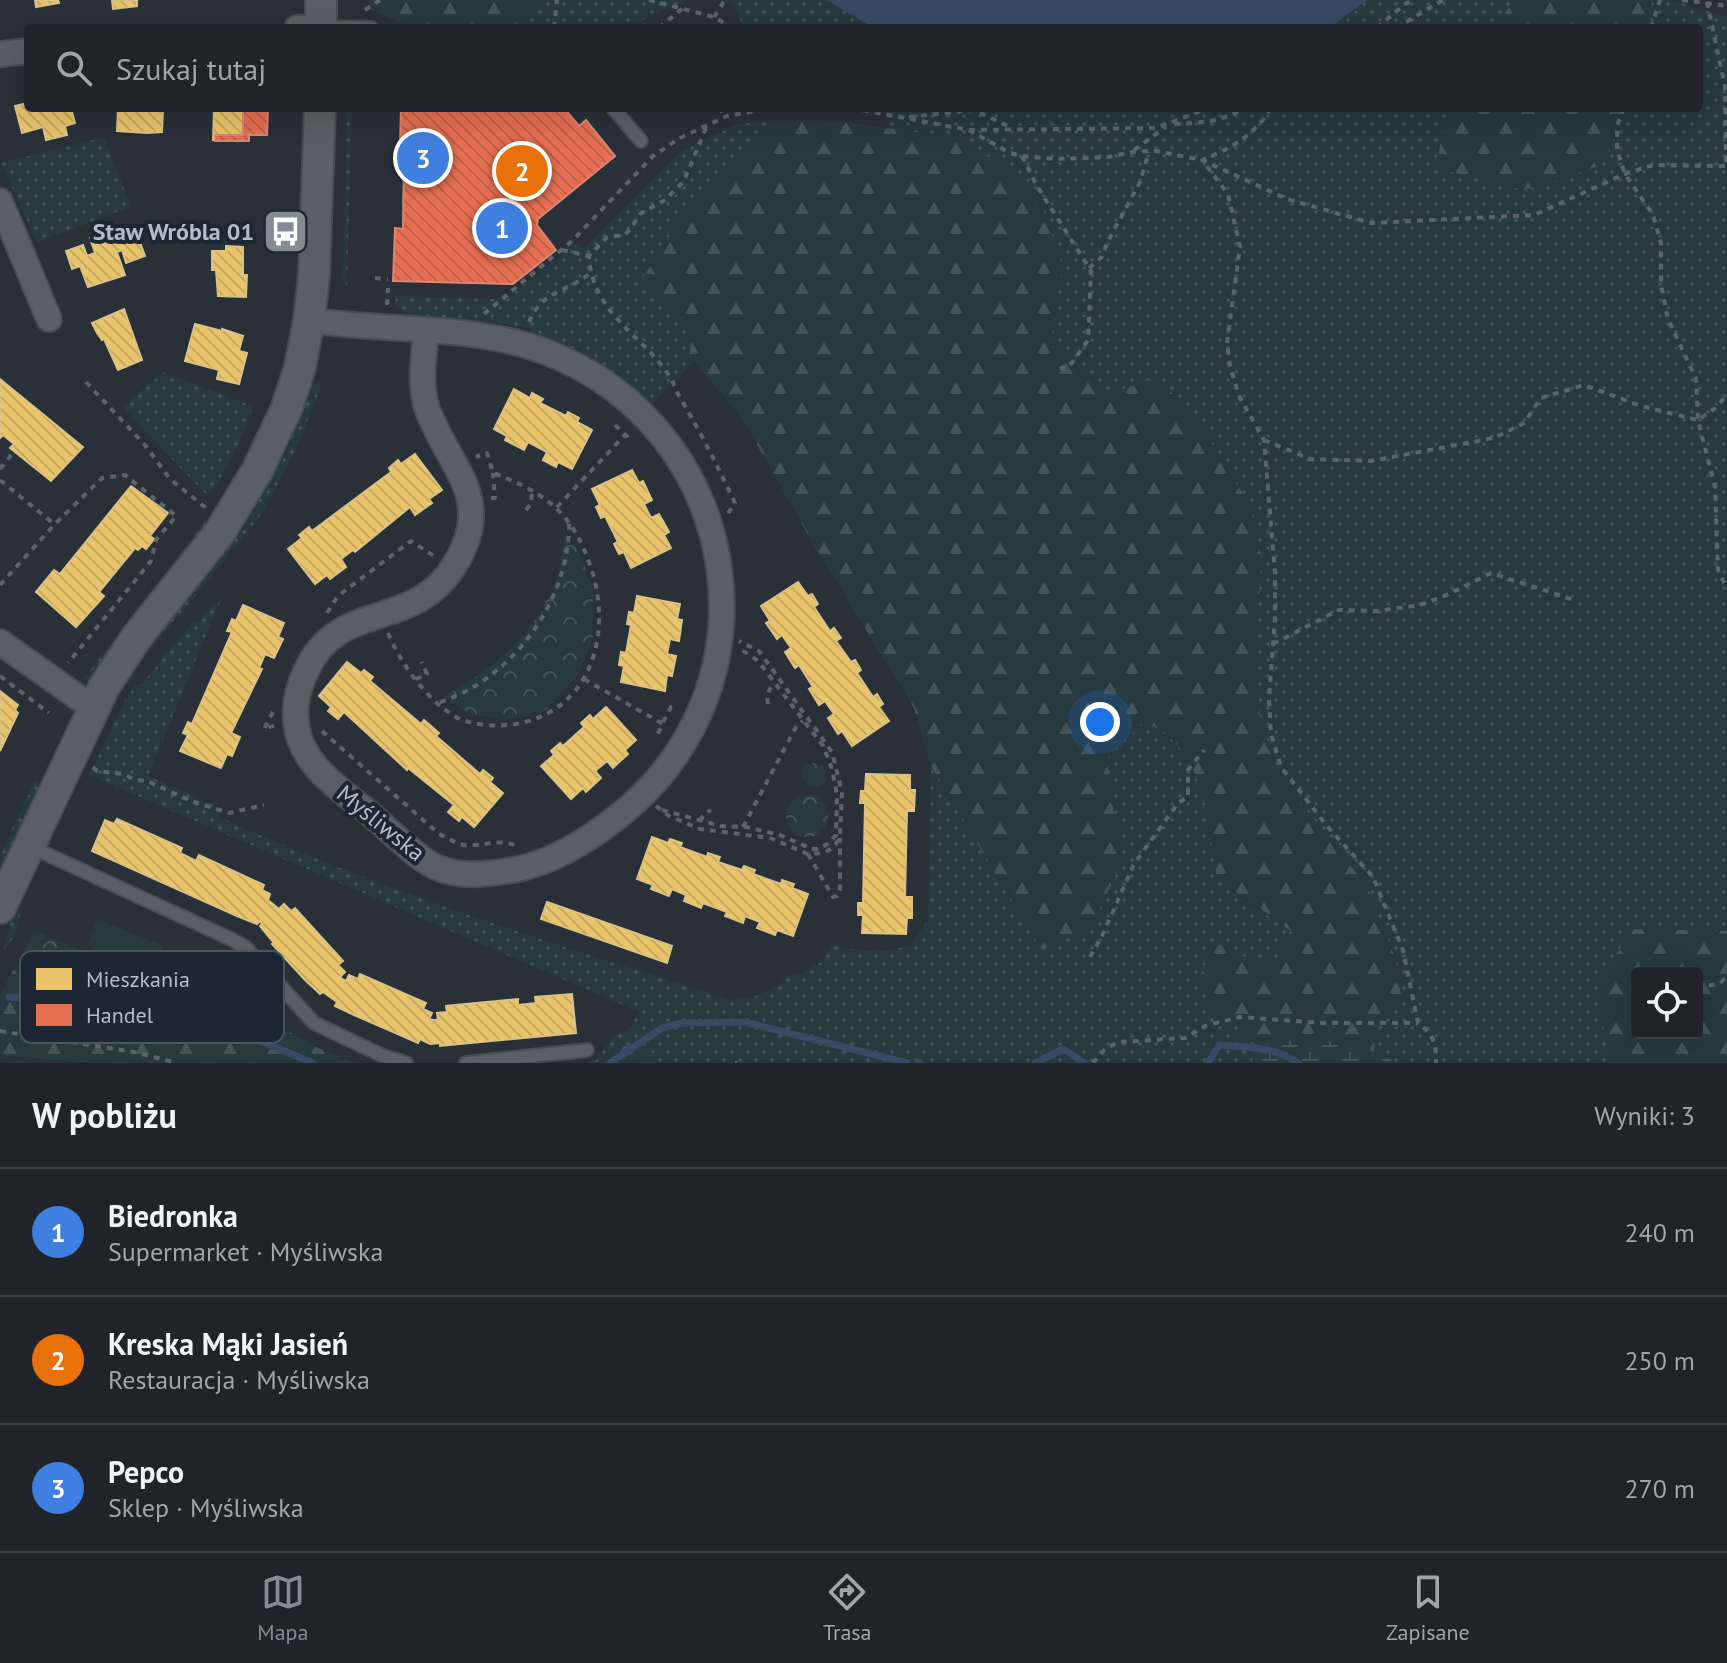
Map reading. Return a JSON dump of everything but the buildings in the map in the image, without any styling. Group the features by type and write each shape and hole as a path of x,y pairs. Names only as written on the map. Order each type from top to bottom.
{"street":[{"path":"0,54 24,51"},
{"path":"0,908 93,708 119,664 220,532 257,471 294,387 309,320 320,112"},
{"path":"0,201 49,319"},
{"name":"Myśliwska","path":"286,712 311,761 328,779 433,866 456,873 490,874 533,865 570,850 607,825 652,803 691,732 707,695 720,650 724,604 711,523 692,484 654,426 618,393 583,369 545,351 500,339 309,320"},
{"path":"286,712 308,666 325,640 351,624 404,608 425,597 452,569 464,545 470,517 470,494 427,406 422,378 426,331"},
{"path":"0,642 93,708"}],"lane":[{"path":"315,21 339,24"},
{"path":"616,112 641,141"},
{"path":"29,846 249,951"},
{"path":"284,990 314,1023 383,1056 406,1063"},
{"path":"466,1063 587,1050"}],"path":[{"path":"360,14 380,0"},
{"path":"554,24 557,0"},
{"path":"649,0 714,17 726,24"},
{"path":"714,17 725,0"},
{"path":"1382,24 1405,4 1415,0"},
{"path":"1403,24 1443,0"},
{"path":"1652,24 1660,0"},
{"path":"1682,0 1727,6"},
{"path":"969,130 1010,153 1022,156 1068,159 1149,152 1202,160 1287,199 1371,223 1534,215 1625,174 1653,165 1727,167 1725,87 1707,2"},
{"path":"664,24 683,8"},
{"path":"722,112 727,116"},
{"path":"482,316 562,250 653,156 680,138 727,116 750,112"},
{"path":"873,112 969,130 1155,128 1196,112"},
{"path":"906,118 957,112"},
{"path":"978,112 1014,129"},
{"path":"1132,152 1169,124 1207,123 1237,112"},
{"path":"1202,160 1230,149 1253,130 1268,112"},
{"path":"1622,112 1617,126 1617,150 1625,174 1653,215 1661,243 1661,285 1668,319 1696,379 1698,420 1715,487 1718,570 1727,589"},
{"path":"706,128 684,181 665,200 640,214 624,235 607,237 589,256 594,286 609,309 669,376 706,440 735,503 730,514 711,523"},
{"path":"1089,268 1102,257 1140,182 1149,152"},
{"path":"1022,156 1037,186 1089,268 1092,283 1088,340 1081,354 1060,369"},
{"path":"1202,160 1228,194 1240,247 1227,343 1239,396 1264,440 1275,573 1270,723 1281,767 1327,826 1373,877 1403,950 1418,1023"},
{"path":"562,250 589,256"},
{"path":"527,332 535,310 553,292 578,284 590,273"},
{"path":"375,278 388,279"},
{"path":"387,315 388,288"},
{"path":"498,293 509,292"},
{"path":"86,382 145,445 170,479 201,504"},
{"path":"1264,440 1310,459 1371,461 1494,438 1524,423 1541,398 1584,385 1641,406 1698,420 1717,407 1727,394"},
{"path":"613,423 634,443"},
{"path":"557,507 624,435"},
{"path":"1,465 13,453"},
{"path":"380,616 405,666 453,716 497,727 530,721 549,714 562,704 584,679 599,636 599,589 584,548 569,521 557,507 532,489 493,473 487,453 457,464"},
{"path":"0,585 102,478 125,475 176,516 156,540 154,561 61,671"},
{"path":"0,480 55,524"},
{"path":"526,510 531,504 532,489"},
{"path":"439,703 466,692 501,668 521,649 560,580 569,547 569,521"},
{"path":"325,617 338,596 411,541 452,569"},
{"path":"143,571 153,579"},
{"path":"1273,644 1339,610 1377,611 1420,605 1491,573 1574,600"},
{"path":"652,803 669,816 700,829 770,838 808,854 824,853 834,847 838,836 842,792 832,752 759,651 747,643 731,641 758,661 823,746 832,769 837,795 838,836 840,889 837,896 833,897 808,854"},
{"path":"416,679 427,674 421,662"},
{"path":"0,676 49,713"},
{"path":"584,679 663,724"},
{"path":"768,704 767,694 774,682"},
{"path":"655,739 671,707 679,707"},
{"path":"286,712 264,729 286,712"},
{"path":"286,712 322,731 439,834 467,845 509,841 520,849 528,849"},
{"path":"743,827 796,727 803,721"},
{"path":"1090,957 1134,864 1178,803 1188,797 1188,770 1204,750"},
{"path":"89,763 97,771 147,781 191,801 229,813 264,805"},
{"path":"652,803 700,821 780,835 812,849 819,849 838,836"},
{"path":"700,821 711,810"},
{"path":"1703,987 1720,983 1727,976"},
{"path":"1093,1063 1104,1050 1118,1042 1185,1038 1205,1026 1240,1017 1322,1023 1418,1023 1431,1032 1436,1043 1436,1063"},
{"path":"0,1031 20,1034"},
{"path":"77,1043 177,1063"}],"green space":[{"path":"369,0 538,0 517,24 405,24 369,9"},
{"path":"538,0 688,0 637,22 517,24"},
{"path":"721,0 826,0 867,24 744,24 735,6"},
{"path":"1367,0 1513,0 1498,24 1335,24"},
{"path":"1513,0 1652,0 1646,24 1498,24"},
{"path":"1652,0 1672,0 1727,17 1727,931 1632,930 1608,1060 1613,1063 656,1063 658,1059 628,1050 615,1053 601,1063 586,1063 596,1060 615,1035 627,1032 639,1012 89,775 124,702 136,684 140,686 193,622 197,624 222,597 148,776 219,807 219,817 344,870 472,916 731,1000 751,998 782,984 785,977 799,974 823,961 831,944 871,951 911,945 928,920 931,766 1041,949 1110,792 1107,758 1144,721 1171,738 1193,769 1205,804 1217,880 1290,931 1277,958 1248,959 1215,942 1242,1015 1236,1039 1351,1042 1401,995 1367,886 1280,778 1260,718 1256,659 1111,393 1052,347 1053,321 961,139 888,129 886,112 1451,112 1445,123 1435,168 1524,190 1618,131 1623,112 1703,112 1703,24 1646,24"},
{"path":"347,112 352,112 347,287 343,282"},
{"path":"1451,112 1623,112 1618,131 1598,166 1524,190 1435,168 1445,123"},
{"path":"779,120 731,171 639,284 691,323 690,354 694,362 651,405 601,367 530,335 531,329 502,323 409,314 396,305 395,296 496,299 502,294 510,296 576,243 584,248 681,151 738,124"},
{"path":"779,120 838,121 961,139 1006,169 1043,210 1063,266 1053,321 1052,347 1110,393 1157,378 1191,411 1249,503 1261,555 1256,659 1260,718 1280,778 1367,886 1395,958 1401,995 1376,1017 1374,1052 1351,1042 1235,1039 1242,1015 1210,1017 1201,973 1215,942 1248,959 1277,958 1290,931 1217,880 1205,804 1193,769 1171,738 1144,721 1107,758 1110,792 1122,850 1115,877 1089,930 1041,949 931,766 914,708 815,547 742,418 694,362 690,354 691,323 639,284 675,227"},
{"path":"104,137 131,207 37,242 1,163"},
{"path":"162,372 253,406 234,453 207,496 124,408"},
{"path":"313,383 321,385 308,420 285,471 257,520 117,691 165,623 243,529 286,453"},
{"path":"225,496 225,501 95,676 82,681"},
{"path":"565,534 581,555 593,589 593,639 578,675 546,710 513,719 471,715 443,697 498,660 527,630 540,612 559,571"},
{"path":"53,757 57,759 6,867 0,867 0,855 35,780 41,783"},
{"path":"814,763 825,770 826,775 819,786 814,787 803,780 802,775 809,764"},
{"path":"807,795 822,801 828,816 822,831 807,837 792,831 786,816 792,801"},
{"path":"20,904 17,929 4,948 14,905"},
{"path":"97,919 164,946 162,951 99,951 87,946"},
{"path":"1632,929 1727,931 1727,1063 1613,1063 1608,1060 1598,984"},
{"path":"33,930 82,951 24,951"},
{"path":"13,970 20,971 20,1043 284,1043 284,1029 355,1063 91,1063 0,1055 0,995"},
{"path":"1270,1040 1351,1042 1398,1063 1253,1063 1252,1060"},
{"path":"644,1045 658,1059 656,1063 601,1063 624,1046 636,1048"}],"water":[{"path":"826,0 1367,0 1335,24 867,24"}],"waterway":[{"path":"9,997 20,998"},
{"path":"610,1063 662,1028 682,1023 745,1022 907,1063"},
{"path":"266,1043 313,1063"},
{"path":"1208,1063 1219,1045 1271,1051 1298,1063"},
{"path":"1035,1063 1063,1049 1085,1063"}],"place":[{"name":"Pepco","path":"423,158"},
{"name":"Kreska Mąki Jasień","path":"522,171"},
{"name":"Biedronka","path":"502,228"},
{"name":"Staw Wróbla 01","path":"285,231"}]}
